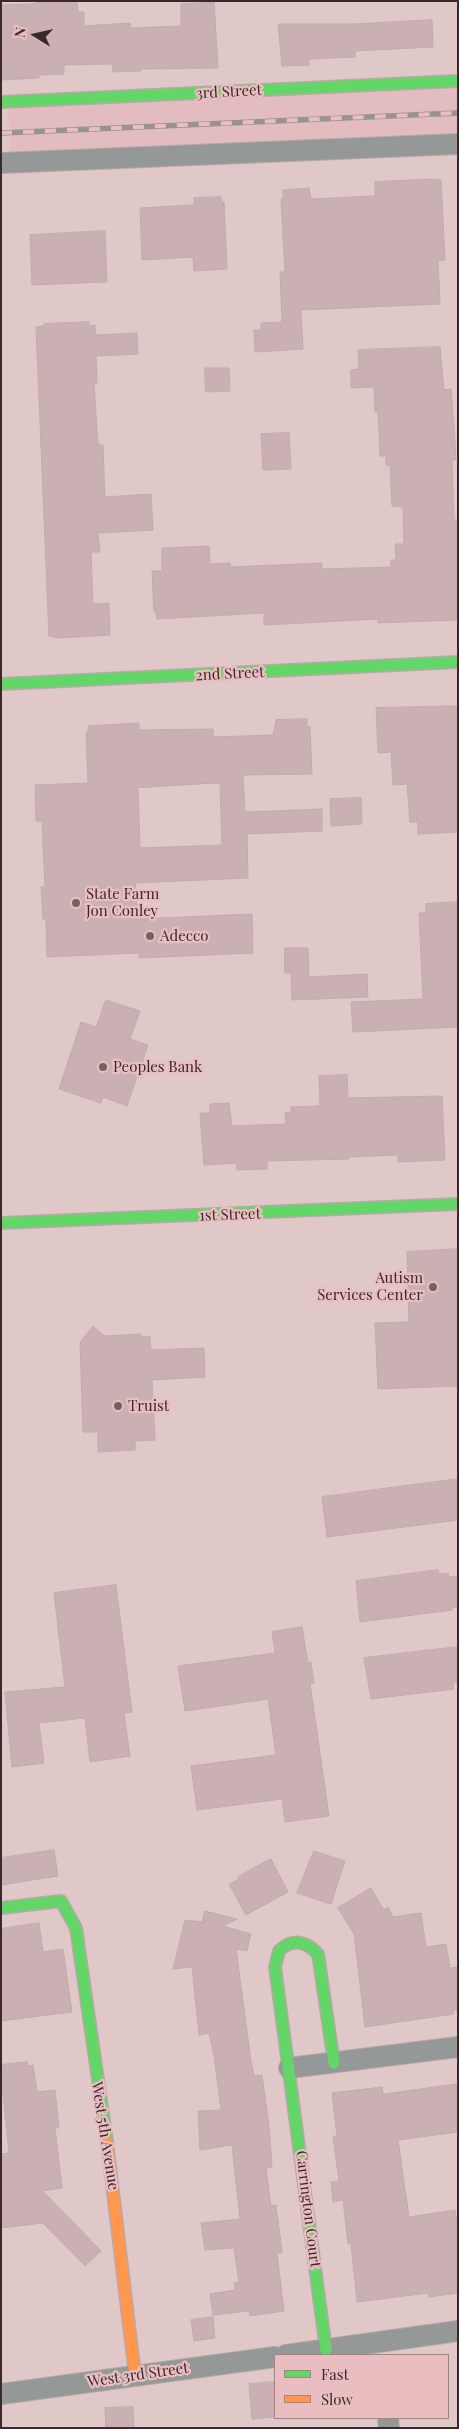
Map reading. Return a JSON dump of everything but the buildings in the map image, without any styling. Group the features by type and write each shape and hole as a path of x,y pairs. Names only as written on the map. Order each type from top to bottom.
{"street":[{"name":"3rd Street","path":"1,102 458,81"},
{"path":"1,163 458,144"},
{"name":"2nd Street","path":"1,684 458,662"},
{"name":"1st Street","path":"1,1223 458,1204"},
{"name":"West 5th Avenue","path":"1,1908 61,1901 76,1928 87,2019 118,2222 134,2375"},
{"name":"Carrington Court","path":"326,2350 275,1960 282,1947 294,1941 308,1943 318,1954 334,2063"},
{"path":"289,2068 458,2047"},
{"path":"294,2354 326,2350 379,2349 458,2331"},
{"name":"West 3rd Street","path":"1,2394 274,2357"}],"shaded area":[{"path":"458,82 458,136 10,157 8,102"}],"railway":[{"path":"1,133 458,113"}],"traffic: fast":[{"path":"1,102 458,81"},
{"path":"1,684 458,662"},
{"path":"1,1223 458,1204"},
{"path":"1,1908 61,1901 76,1928 107,2142"},
{"path":"326,2350 275,1967 279,1951 289,1944 304,1944 318,1954 334,2063"}],"traffic: slow":[{"path":"107,2142 135,2375"}],"place":[{"name":"State Farm Jon Conley","path":"76,903"},
{"name":"Adecco","path":"150,936"},
{"name":"Peoples Bank","path":"103,1067"},
{"name":"Autism Services Center","path":"433,1287"},
{"name":"Truist","path":"118,1406"}]}
